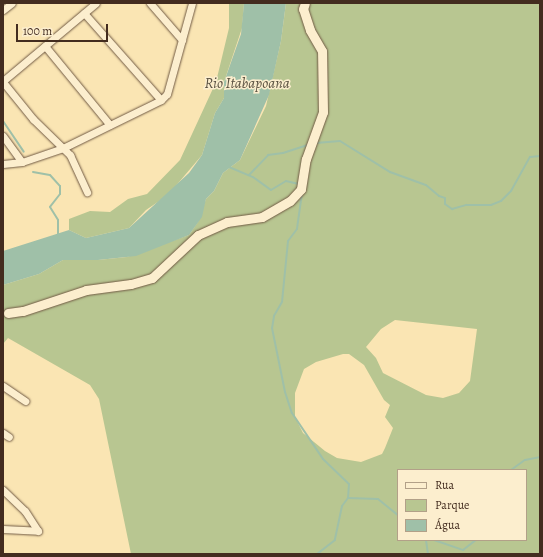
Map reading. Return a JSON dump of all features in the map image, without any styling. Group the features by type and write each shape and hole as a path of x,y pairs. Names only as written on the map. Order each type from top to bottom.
{"street":[{"path":"3,10 12,3"},
{"path":"87,192 70,155 33,119 3,82 96,3"},
{"path":"150,3 182,40"},
{"path":"3,164 22,162 63,148 161,100 167,94 192,3"},
{"path":"6,314 86,290 131,284 152,278 198,235 227,222 262,217 290,201 301,189 306,159 323,112 322,52 310,30 303,9 305,3"},
{"path":"84,13 161,100"},
{"path":"45,46 110,125"},
{"path":"3,136 22,162"},
{"path":"3,386 25,401"},
{"path":"3,490 14,501 38,531 3,529"}],"green space":[{"path":"229,3 244,3 242,28 224,82 224,98 215,113 202,155 168,195 146,210 129,228 86,238 69,230 69,219 90,211 110,212 128,199 147,194 180,160 216,82 229,28"},
{"path":"286,3 540,3 540,554 131,554 99,399 90,385 8,338 3,344 3,285 39,274 63,260 98,260 127,257 189,235 198,222 206,199 214,191 223,173 240,160 266,106 281,41","holes":["395,320 477,329 470,381 459,393 443,398 426,395 383,373 376,358 366,347 381,329","343,354 349,354 364,365 384,400 390,405 385,417 393,428 382,454 361,462 337,458 325,451 303,433 295,417 295,393 304,369 316,362"]}],"water":[{"name":"Rio Itabapoana","path":"244,3 286,3 281,41 269,95 240,160 223,173 214,191 206,199 202,217 189,235 136,256 98,260 63,260 39,274 3,285 3,251 69,230 86,238 129,228 189,173 202,155 215,113 224,98 224,82 241,34"}],"waterway":[{"path":"3,121 24,152"},
{"path":"316,143 340,141 390,172 426,185 439,196 445,198 445,204 452,209 466,205 491,205 501,201 511,191 530,157 540,156"},
{"path":"249,175 268,155 283,153 307,145"},
{"path":"229,167 253,177 271,190 286,181 299,184"},
{"path":"33,172 50,175 60,186 60,194 50,207 58,220 58,234"},
{"path":"302,193 297,229 288,241 282,302 274,316 272,328 285,392 292,413 323,459 349,484 348,498 342,506 335,540 317,554"},
{"path":"512,469 525,460 540,457"},
{"path":"348,498 378,499 397,514"},
{"path":"426,541 428,554"},
{"path":"437,541 463,550 475,541"}]}
